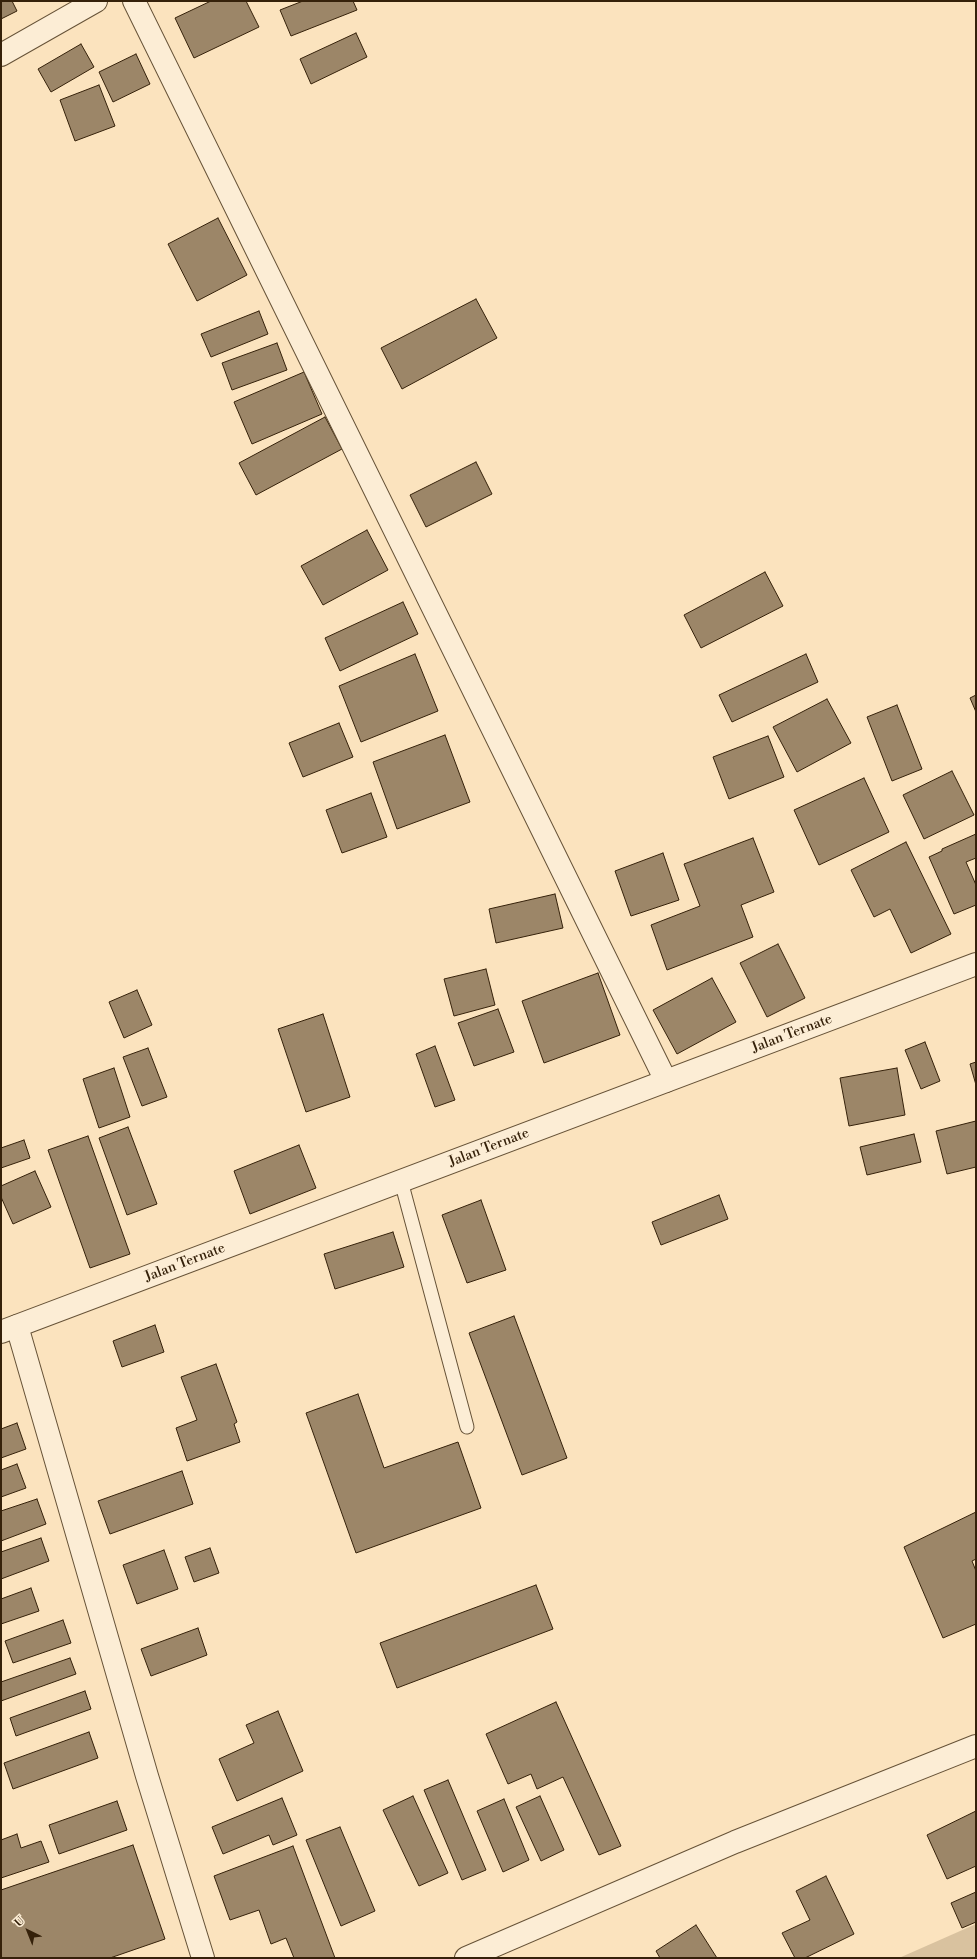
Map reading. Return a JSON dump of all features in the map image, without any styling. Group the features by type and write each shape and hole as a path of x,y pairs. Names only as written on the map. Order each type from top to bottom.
{"street":[{"path":"1,54 96,1"},
{"path":"134,1 666,1081"},
{"name":"Jalan Ternate","path":"9,1329 976,964"},
{"path":"9,1329 203,1958"},
{"path":"466,1958 735,1842 976,1746"}],"lane":[{"path":"401,1182 467,1427"}],"shaded area":[{"path":"976,1924 976,1958 899,1958"}],"building":[{"path":"1,1 12,1 17,11 1,19"},
{"path":"211,1 246,1 259,27 194,58 175,18"},
{"path":"303,1 353,1 357,10 291,36 280,10"},
{"path":"356,33 367,57 311,84 300,59"},
{"path":"81,44 94,67 51,92 38,69"},
{"path":"136,54 150,84 113,102 99,72"},
{"path":"99,85 115,126 75,141 60,100"},
{"path":"218,218 247,275 197,301 168,244"},
{"path":"476,299 497,338 402,389 381,348"},
{"path":"259,311 268,334 211,357 201,334"},
{"path":"277,343 287,370 232,390 222,363"},
{"path":"304,372 322,414 252,444 234,402"},
{"path":"325,417 342,449 256,495 239,463"},
{"path":"476,462 492,494 426,527 410,495"},
{"path":"367,530 388,570 323,605 301,566"},
{"path":"765,572 783,606 701,648 684,615"},
{"path":"403,602 418,634 340,671 325,638"},
{"path":"415,654 438,711 361,742 339,686"},
{"path":"806,654 818,682 732,722 719,695"},
{"path":"976,695 976,712 970,698"},
{"path":"827,699 851,743 797,772 773,727"},
{"path":"897,705 922,769 892,781 867,717"},
{"path":"339,723 353,757 303,777 289,743"},
{"path":"445,735 470,802 397,829 373,762"},
{"path":"768,736 784,777 729,799 713,757"},
{"path":"952,771 974,815 924,839 903,795"},
{"path":"864,778 889,832 819,865 794,810"},
{"path":"371,793 387,837 342,853 326,810"},
{"path":"976,834 976,858 966,862 976,885 976,905 954,914 929,857 942,851 942,849"},
{"path":"753,838 774,892 741,905 753,937 667,970 651,925 700,906 684,864"},
{"path":"906,842 951,934 911,953 890,909 874,917 851,870"},
{"path":"663,853 679,900 631,916 615,871"},
{"path":"555,894 563,928 496,943 489,909"},
{"path":"778,944 805,998 767,1017 740,963"},
{"path":"486,969 495,1005 454,1016 444,979"},
{"path":"598,973 620,1035 544,1063 522,1001"},
{"path":"712,978 736,1022 677,1054 653,1010"},
{"path":"137,990 152,1025 124,1038 109,1002"},
{"path":"498,1009 514,1052 474,1066 458,1023"},
{"path":"323,1014 350,1097 306,1112 278,1029"},
{"path":"925,1042 940,1081 921,1089 905,1050"},
{"path":"435,1046 455,1100 435,1107 416,1054"},
{"path":"148,1048 167,1097 142,1106 123,1057"},
{"path":"976,1062 976,1085 970,1064"},
{"path":"114,1068 130,1117 99,1128 83,1079"},
{"path":"897,1068 905,1115 849,1126 840,1078"},
{"path":"976,1121 976,1167 947,1174 936,1131"},
{"path":"128,1127 157,1204 127,1215 99,1138"},
{"path":"914,1134 921,1162 867,1175 860,1147"},
{"path":"88,1136 130,1254 90,1268 48,1150"},
{"path":"24,1140 30,1158 1,1168 1,1148"},
{"path":"299,1145 316,1188 250,1214 234,1171"},
{"path":"35,1171 51,1207 13,1224 1,1197 1,1186"},
{"path":"719,1195 728,1219 661,1245 652,1222"},
{"path":"481,1200 506,1270 467,1283 442,1215"},
{"path":"393,1232 404,1267 335,1289 324,1254"},
{"path":"514,1316 567,1458 522,1475 469,1333"},
{"path":"155,1325 164,1352 122,1367 113,1341"},
{"path":"216,1364 237,1422 234,1424 240,1442 187,1461 176,1428 197,1420 181,1377"},
{"path":"358,1394 384,1468 458,1442 481,1508 356,1553 306,1413"},
{"path":"17,1423 26,1449 1,1458 1,1429"},
{"path":"17,1464 26,1488 1,1497 1,1470"},
{"path":"182,1471 193,1504 110,1534 98,1501"},
{"path":"37,1499 46,1524 1,1541 1,1511"},
{"path":"976,1512 976,1559 972,1561 976,1571 976,1624 943,1638 904,1547"},
{"path":"41,1538 49,1561 1,1579 1,1552"},
{"path":"210,1548 219,1573 194,1582 185,1557"},
{"path":"164,1550 178,1589 137,1604 123,1565"},
{"path":"536,1585 553,1629 397,1688 380,1643"},
{"path":"31,1588 39,1611 1,1624 1,1599"},
{"path":"63,1620 71,1643 13,1663 5,1641"},
{"path":"198,1628 207,1655 151,1676 141,1649"},
{"path":"70,1658 76,1674 1,1701 1,1682"},
{"path":"85,1691 91,1709 16,1736 10,1718"},
{"path":"556,1702 621,1846 599,1855 563,1777 537,1789 531,1774 508,1784 486,1734"},
{"path":"278,1711 303,1771 237,1801 219,1759 254,1743 246,1725"},
{"path":"89,1732 98,1758 13,1789 4,1763"},
{"path":"448,1780 486,1870 462,1880 424,1790"},
{"path":"413,1796 448,1873 419,1886 383,1810"},
{"path":"540,1796 564,1850 541,1861 516,1807"},
{"path":"282,1798 297,1835 273,1845 269,1835 223,1854 212,1827"},
{"path":"504,1799 529,1860 503,1872 477,1811"},
{"path":"117,1801 127,1830 59,1854 49,1825"},
{"path":"976,1811 976,1866 947,1879 927,1835"},
{"path":"340,1827 375,1911 341,1926 306,1840"},
{"path":"17,1834 21,1848 41,1841 49,1862 1,1878 1,1840"},
{"path":"133,1845 165,1939 110,1958 1,1958 1,1890"},
{"path":"293,1846 335,1958 294,1958 286,1938 271,1944 259,1910 230,1920 214,1876"},
{"path":"826,1876 854,1934 805,1958 795,1958 782,1933 810,1920 796,1891"},
{"path":"976,1892 976,1922 962,1928 951,1903"},
{"path":"696,1925 717,1958 660,1958 656,1951"}]}
